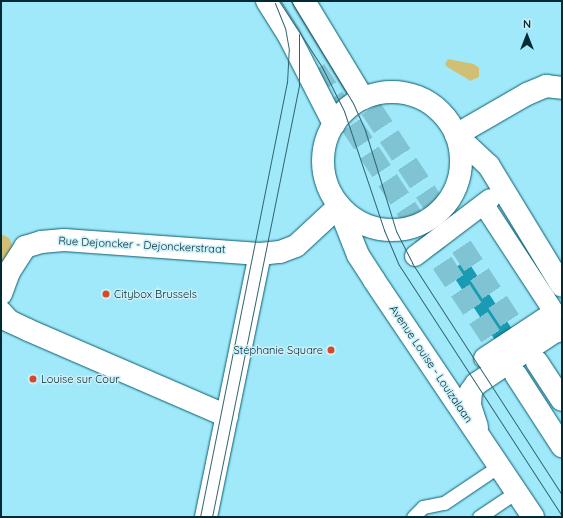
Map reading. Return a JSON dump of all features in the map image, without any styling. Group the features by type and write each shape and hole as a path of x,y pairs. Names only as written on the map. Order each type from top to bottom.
{"main road":[{"path":"267,1 289,36 334,124"},
{"path":"304,1 363,98"},
{"path":"456,135 527,94 546,86 562,88"},
{"path":"385,92 408,94 423,99 448,121 456,135 461,153 461,172 456,190 446,206 432,219 415,227 384,230 352,218 339,206 329,191 322,168 324,145 334,124 344,111 363,98 385,92"},
{"path":"456,135 489,166 562,286"},
{"name":"Rue Dejoncker - Dejonckerstraat","path":"1,294 9,272 25,247 64,240 260,254 280,252 296,246 339,206"},
{"name":"Avenue Louise - Louizalaan","path":"339,206 358,254 443,385 479,435 533,517"},
{"path":"206,517 260,254"},
{"path":"1,312 9,321 28,330 226,416"},
{"path":"479,435 470,405 471,391 476,384 554,332 555,316"},
{"path":"536,362 562,400"},
{"path":"516,375 562,446"}],"street":[{"path":"418,256 487,202 555,316 482,357"}],"lane":[{"path":"413,517 423,507 444,503 499,466"},
{"path":"479,517 516,492"}],"shaded area":[{"path":"448,59 474,64 479,68 479,77 470,81 447,67 445,64"},
{"path":"1,234 9,238 13,246 1,271"}],"water":[{"path":"467,260 512,329 495,340 450,271"}],"tunnel":[{"path":"315,70 510,366"},
{"path":"353,81 530,352"}],"tram line":[{"path":"279,1 322,67 344,111 384,230 399,265 562,516"},
{"path":"291,1 353,103 365,130 396,231 412,263 562,495"},
{"path":"200,517 287,83 289,50 285,28 275,3"},
{"path":"212,517 299,85 299,34"}],"place":[{"name":"Citybox Brussels","path":"106,294"},
{"name":"Stéphanie Square","path":"331,350"},
{"name":"Louise sur Cour","path":"33,379"}]}
